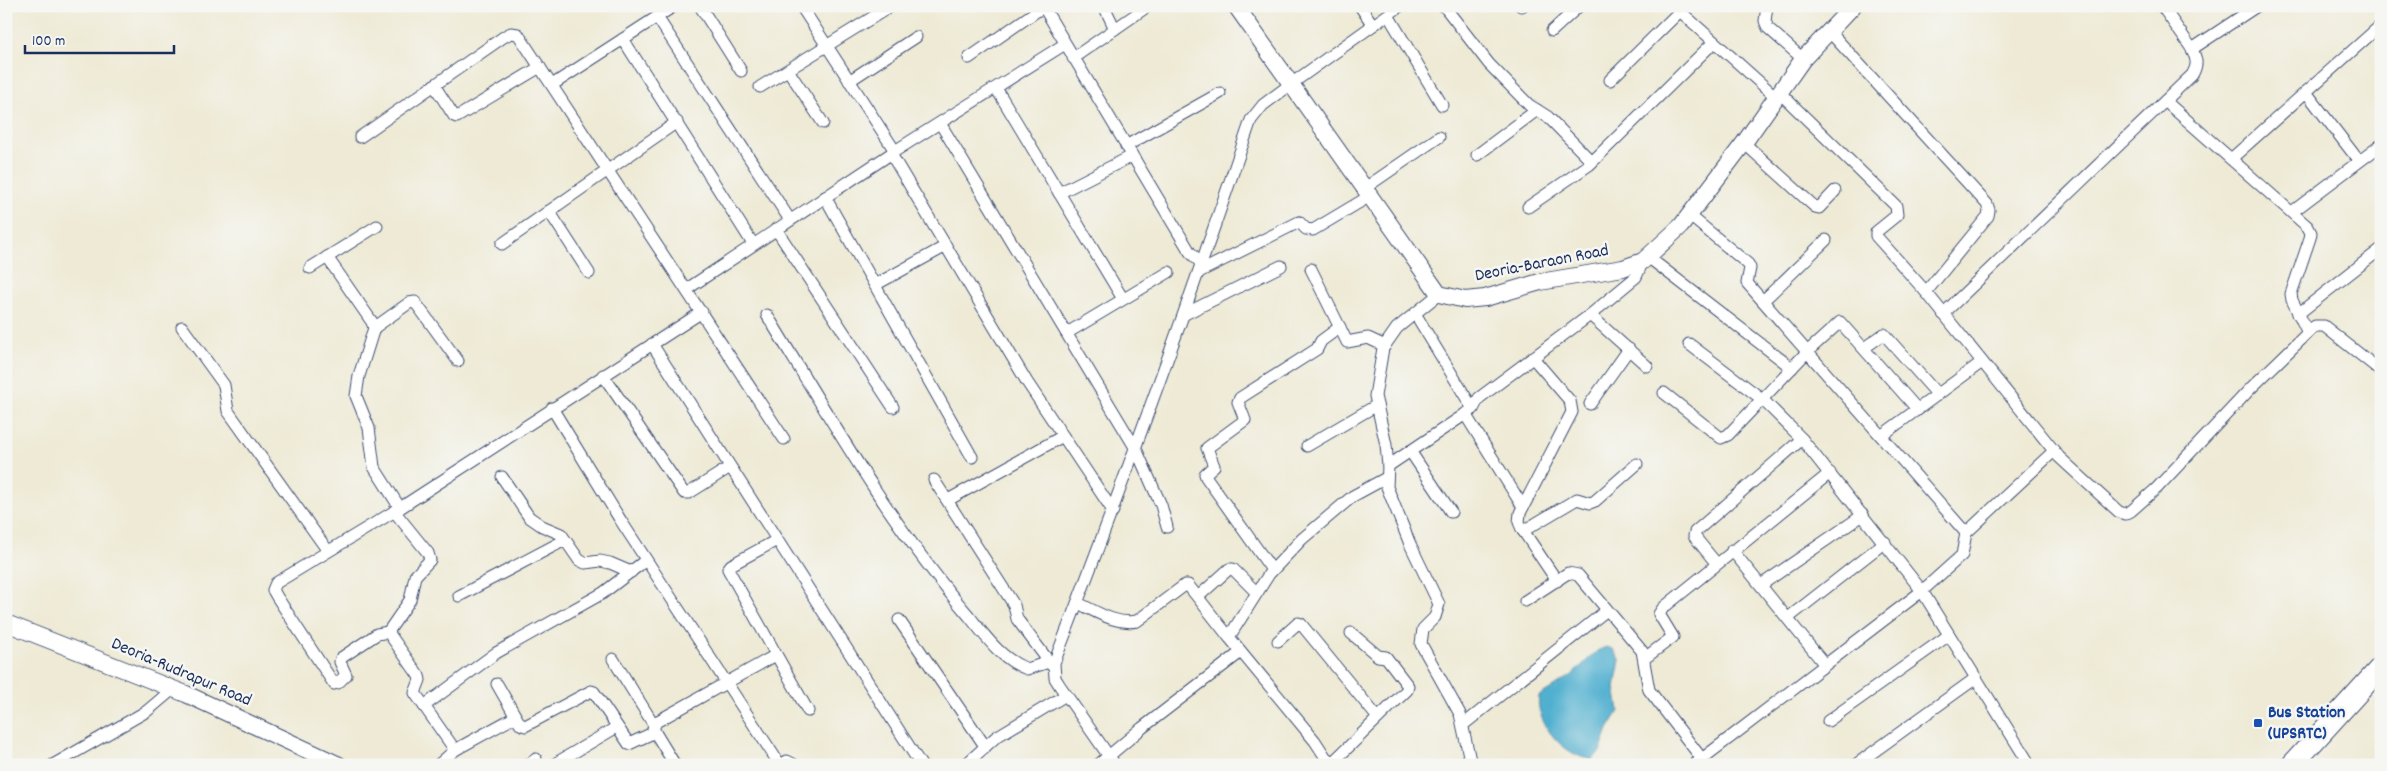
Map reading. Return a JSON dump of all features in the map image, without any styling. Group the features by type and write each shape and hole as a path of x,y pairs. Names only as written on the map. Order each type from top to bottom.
{"highway":[{"path":"2292,765 2381,667"},
{"path":"2308,765 2381,684"}],"street":[{"path":"552,84 674,6"},
{"path":"700,6 741,71"},
{"path":"801,6 893,153 1027,382 1113,511"},
{"path":"760,87 891,6"},
{"path":"969,58 1044,6 1073,58 1201,268"},
{"path":"1104,6 1115,29"},
{"path":"1073,58 1148,6"},
{"path":"1236,6 1439,294 1416,315 1397,328 1385,346 1375,396 1388,466 1387,487 1410,544 1439,604 1435,617 1423,629 1421,644 1460,714 1472,765"},
{"path":"1360,6 1373,25"},
{"path":"1052,665 1078,603 1136,449 1185,314 1251,120 1263,105 1400,6"},
{"path":"1444,6 1489,64 1530,105 1548,117 1592,162"},
{"path":"1552,31 1579,6"},
{"path":"1767,6 1765,21 1768,28 1802,59"},
{"name":"Deoria-Baraon Road","path":"1439,294 1465,300 1485,298 1540,282 1623,268 1645,259 1680,226 1744,143 1802,59 1853,6"},
{"path":"1943,314 2192,75 2197,67 2192,49 2162,6"},
{"path":"2192,49 2257,6"},
{"path":"1610,80 1678,13 1687,15 1714,42 1778,95 1896,206 1898,215 1876,232 1876,236 1926,292 2054,451 2119,512 2125,514 2131,511 2315,326 2324,326 2381,371"},
{"path":"1388,15 1442,105"},
{"path":"657,17 790,220"},
{"path":"2231,159 2381,25"},
{"path":"1829,31 1987,204 1988,216 1926,292"},
{"path":"360,137 511,33 518,34 784,439"},
{"path":"849,81 916,37"},
{"path":"623,39 753,244"},
{"path":"1528,207 1592,162 1714,42"},
{"path":"687,289 825,197 1065,44"},
{"path":"434,85 457,117 540,67"},
{"path":"788,70 823,123"},
{"path":"996,88 1123,299"},
{"path":"2306,92 2359,161"},
{"path":"1060,193 1220,93"},
{"path":"2165,101 2308,227 2311,233 2291,294 2298,314 2308,333"},
{"path":"1477,155 1537,110"},
{"path":"502,244 676,122"},
{"path":"940,123 1136,449 1161,504 1167,527"},
{"path":"1201,268 1298,222 1306,228 1313,230 1439,137"},
{"path":"1744,143 1815,207 1819,208 1836,191"},
{"path":"2292,212 2381,144"},
{"path":"825,197 972,457"},
{"path":"549,211 589,273"},
{"path":"1689,215 1748,264 1750,268 1747,283 1966,533"},
{"path":"310,268 377,226"},
{"path":"776,229 893,407"},
{"path":"1762,301 1826,240"},
{"path":"875,285 946,246"},
{"path":"2298,314 2381,249"},
{"path":"327,257 372,322 374,328 359,376 356,396 369,428 374,467 397,510 428,553 430,560 415,576 410,600 388,632 377,634 345,655 340,662 344,670 344,678 334,684 330,681 274,590 276,583 397,510 702,312"},
{"path":"1388,466 1469,411 1479,398 1590,315 1636,277 1645,259 1792,368"},
{"path":"1185,314 1281,266"},
{"path":"1311,269 1347,342 1368,338 1385,346"},
{"path":"1067,333 1169,272"},
{"path":"374,328 409,303 415,302 458,361"},
{"path":"767,315 871,485 948,592 1009,661 1027,669 1052,665"},
{"path":"1416,315 1523,507"},
{"path":"1590,315 1647,366"},
{"path":"1664,393 1721,438 1728,435 1807,352 1840,322 1918,410"},
{"path":"1272,570 1206,477 1205,474 1214,466 1207,448 1245,420 1238,402 1240,398 1318,349 1321,341 1340,327"},
{"path":"182,328 224,386 228,411 328,551"},
{"path":"1864,348 1884,334 1938,395"},
{"path":"652,344 921,765"},
{"path":"1690,344 1762,399 1802,439 1830,473 1922,591 2030,765"},
{"path":"1590,404 1628,349"},
{"path":"1533,358 1573,407 1523,507 1519,522 1523,531 1557,580"},
{"path":"1881,436 1982,362"},
{"path":"603,375 684,493 689,493 730,467"},
{"path":"1308,446 1377,405"},
{"path":"552,408 646,560 781,765 787,762 795,765"},
{"path":"948,500 1063,436"},
{"path":"1716,563 1694,536 1695,532 1802,439"},
{"path":"1410,451 1451,512"},
{"path":"1525,601 1568,573 1578,575 1642,650 1645,658 1649,690 1698,762 1922,591 1962,555 1966,533 2054,451"},
{"path":"1523,531 1577,498 1590,503 1595,501 1637,464"},
{"path":"1645,658 1673,637 1659,614 1660,611 1732,550 1830,473"},
{"path":"502,477 529,517 542,526 558,532 579,560 584,563 600,561 610,563 631,572"},
{"path":"1229,638 1272,570 1302,540 1353,496 1386,478"},
{"path":"934,480 1014,605 1017,619 1022,628 1052,665 1055,678 1112,760"},
{"path":"1761,585 1863,514"},
{"path":"459,596 565,540"},
{"path":"777,540 731,564 728,569 808,711"},
{"path":"1788,618 1885,542"},
{"path":"1732,550 1825,665"},
{"path":"424,706 510,644 603,593 646,560"},
{"path":"1199,596 1230,569 1233,569 1257,593"},
{"path":"1078,603 1115,621 1137,622 1185,585 1192,587 1229,638 1315,741 1326,758 1336,763 1407,690 1407,682 1386,657 1378,656 1351,633"},
{"path":"1463,725 1607,610"},
{"path":"898,620 985,746"},
{"name":"Deoria-Rudrapur Road","path":"6,623 173,689 339,765"},
{"path":"1278,641 1298,624 1301,624 1378,718"},
{"path":"388,632 420,680 415,692 456,750"},
{"path":"1828,721 1949,635"},
{"path":"1098,765 1112,760 1241,652"},
{"path":"497,684 520,724 525,726 591,691 594,692 629,744 726,683 776,655"},
{"path":"613,659 675,765"},
{"path":"1858,762 1976,678"},
{"path":"53,765 147,711 173,689"},
{"path":"965,765 996,737 1066,695"},
{"path":"438,765 456,750 516,717"},
{"path":"556,762 617,727"}],"water":[{"path":"1606,647 1613,649 1620,660 1615,687 1619,711 1608,729 1600,752 1592,759 1572,753 1554,737 1542,717 1539,696 1571,676 1597,651"}],"place":[{"name":"Bus Station (UPSRTC)","path":"2258,723"}]}
